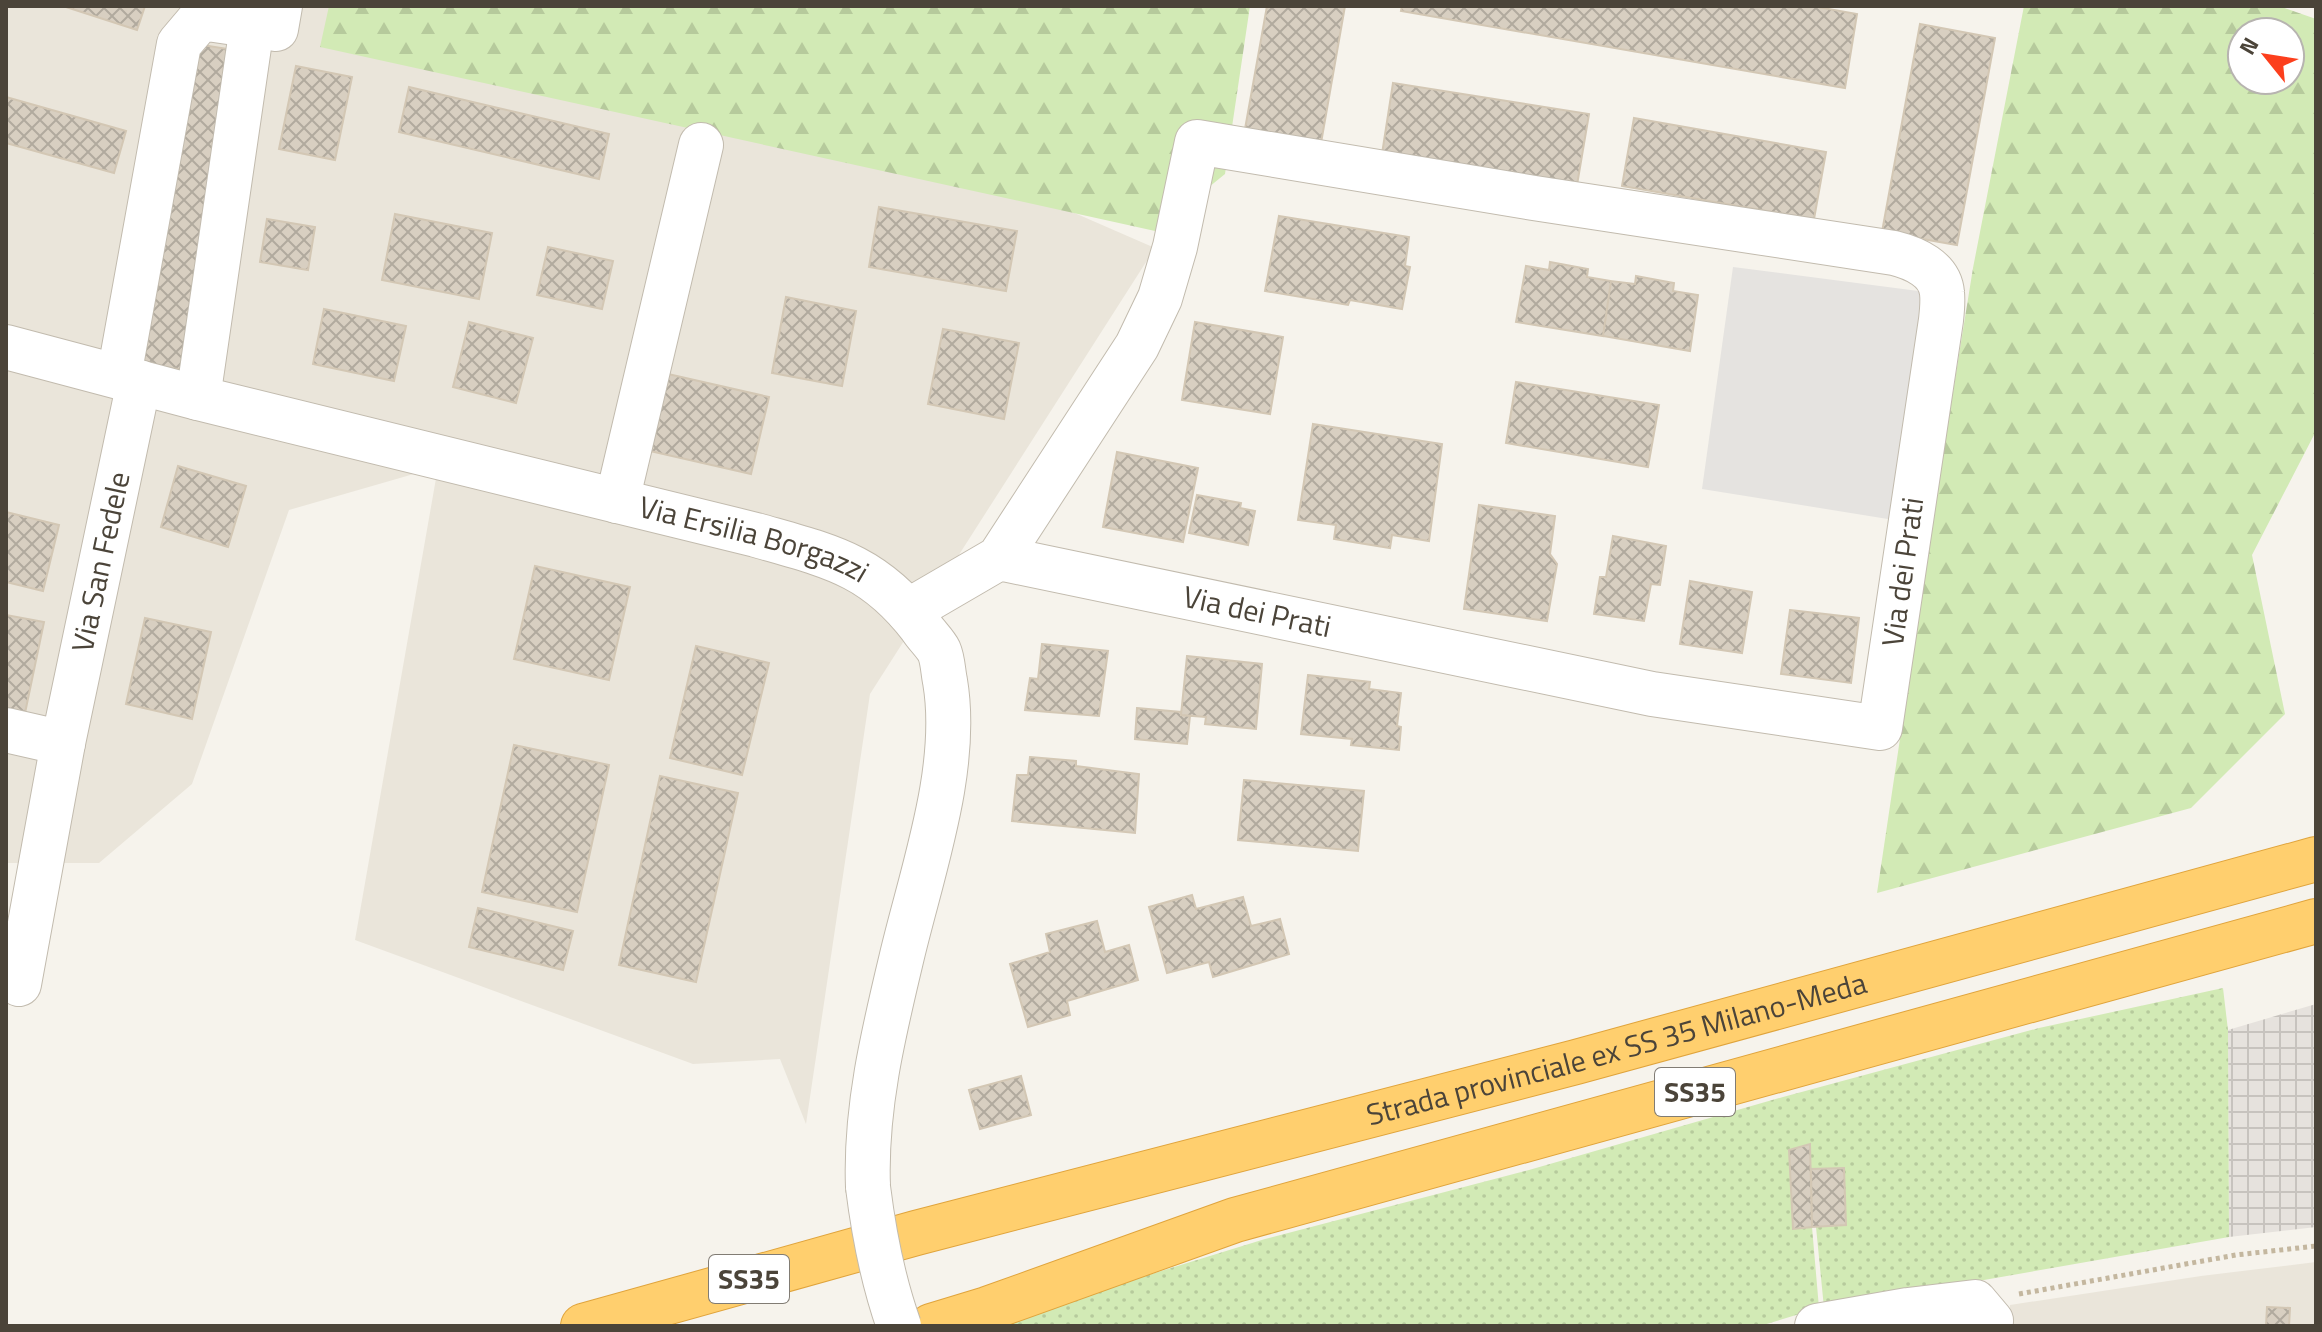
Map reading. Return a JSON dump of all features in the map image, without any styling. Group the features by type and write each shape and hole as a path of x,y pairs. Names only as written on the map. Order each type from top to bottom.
{"highway":[{"name":"Strada provinciale ex SS 35 Milano-Meda","path":"583,1326 916,1233 1576,1062 2316,859"},
{"name":"Strada provinciale ex SS 35 Milano-Meda","path":"931,1326 1235,1220 2316,921"}],"street":[{"name":"Via San Fedele","path":"19,984 129,379 179,44 201,18 266,16"},
{"path":"198,398 266,16"},
{"name":"Via dei Prati","path":"1197,142 1894,253 1920,262 1933,273 1943,290 1880,728 1652,694 999,558 1137,346 1149,322 1160,298 1175,247 1197,142"},
{"path":"617,501 701,145"},
{"name":"Via Ersilia Borgazzi","path":"6,347 198,398 756,535 821,554 853,567 883,585 908,611 940,653 947,696 948,739 944,778 870,1105 867,1152 873,1230 887,1294 899,1326"},
{"path":"908,611 999,558"},
{"path":"6,730 63,743"},
{"path":"1817,1326 1908,1310 1983,1314"}],"path":[{"path":"1983,1314 2236,1255 2316,1246"}],"shaded area":[{"path":"6,6 599,6 1155,248 870,694 806,1124 780,1059 693,1064 355,940 438,467 289,510 192,784 99,863 6,863"},
{"path":"1733,267 1926,292 1894,520 1702,489"},
{"path":"2316,1004 2316,1227 2229,1237 2228,1030"},
{"path":"2316,1262 2316,1326 2008,1326 2010,1305"}],"green space":[{"path":"329,6 1250,6 1225,174 1155,231 320,47"},
{"path":"2024,6 2279,6 2316,19 2316,431 2252,555 2285,714 2191,808 1877,893 1973,268"},
{"path":"2223,988 2228,1030 2229,1237 1824,1308 1816,1227 1846,1225 1844,1168 1811,1169 1810,1144 1789,1150 1793,1229 1812,1227 1819,1308 1760,1326 983,1326 1265,1239 1529,1170 1783,1097 2039,1028"}],"building":[{"path":"63,6 145,6 137,30"},
{"path":"1267,6 1345,6 1321,143 1245,129"},
{"path":"1402,6 1812,6 1857,14 1845,88 1401,11"},
{"path":"1920,24 1995,38 1957,245 1882,232"},
{"path":"190,43 234,50 184,370 140,363"},
{"path":"296,66 352,77 335,160 279,149"},
{"path":"1393,83 1589,114 1577,185 1382,154"},
{"path":"409,87 609,134 599,179 399,132"},
{"path":"6,97 126,131 114,173 6,143"},
{"path":"1634,118 1826,152 1814,219 1622,186"},
{"path":"879,207 1017,231 1006,291 869,267"},
{"path":"395,214 492,233 479,299 382,280"},
{"path":"1279,216 1409,237 1405,266 1410,267 1402,309 1350,300 1348,305 1265,291"},
{"path":"267,219 315,227 308,270 260,262"},
{"path":"548,247 613,261 602,309 537,295"},
{"path":"1550,262 1588,269 1587,277 1611,281 1603,336 1516,322 1526,266 1549,270"},
{"path":"1636,276 1674,283 1673,291 1698,295 1690,351 1603,336 1611,281 1635,284"},
{"path":"786,297 856,311 842,386 772,373"},
{"path":"324,309 406,326 394,381 313,364"},
{"path":"469,322 533,338 516,403 453,387"},
{"path":"1195,322 1283,337 1270,414 1182,400"},
{"path":"943,329 1019,343 1004,419 928,404"},
{"path":"668,374 769,397 751,474 650,451"},
{"path":"1516,382 1659,405 1648,467 1506,443"},
{"path":"1313,424 1442,444 1429,541 1392,535 1390,548 1334,539 1336,525 1298,520"},
{"path":"1117,452 1198,468 1183,542 1103,527"},
{"path":"178,466 246,486 228,547 161,527"},
{"path":"1197,495 1241,503 1240,508 1255,511 1248,545 1189,533"},
{"path":"1479,505 1555,516 1550,554 1557,564 1547,621 1464,609"},
{"path":"6,512 59,525 43,591 6,582"},
{"path":"1613,536 1666,546 1660,585 1651,584 1644,621 1594,614 1600,577 1606,577"},
{"path":"535,566 630,587 609,680 514,659"},
{"path":"1690,581 1752,592 1742,653 1680,644"},
{"path":"1790,610 1859,618 1851,683 1781,674"},
{"path":"6,615 44,622 25,713 6,709"},
{"path":"145,618 211,632 192,719 126,704"},
{"path":"1042,644 1108,651 1099,716 1025,710 1030,678 1038,679"},
{"path":"696,646 769,663 742,775 670,758"},
{"path":"1187,656 1262,664 1256,729 1205,724 1206,717 1181,715"},
{"path":"1308,675 1370,682 1369,689 1401,693 1397,726 1401,727 1399,750 1351,745 1352,739 1301,734"},
{"path":"1137,708 1181,712 1181,715 1190,716 1187,744 1135,739"},
{"path":"514,745 609,765 577,912 482,892"},
{"path":"1030,757 1076,761 1076,766 1139,774 1135,833 1012,821 1017,775 1028,775"},
{"path":"660,776 738,793 696,982 619,965"},
{"path":"1244,780 1364,791 1358,851 1238,840"},
{"path":"1192,895 1196,909 1243,897 1251,926 1280,919 1289,954 1213,977 1209,962 1167,973 1149,907"},
{"path":"478,908 573,931 563,970 469,947"},
{"path":"1097,921 1105,952 1129,945 1138,980 1067,1001 1070,1015 1028,1027 1010,964 1050,952 1046,934"},
{"path":"1021,1076 1031,1115 980,1129 969,1090"},
{"path":"1810,1144 1812,1227 1793,1229 1789,1150"},
{"path":"1844,1168 1846,1225 1812,1227 1811,1169"},
{"path":"2267,1307 2290,1308 2289,1326 2266,1326"}]}
